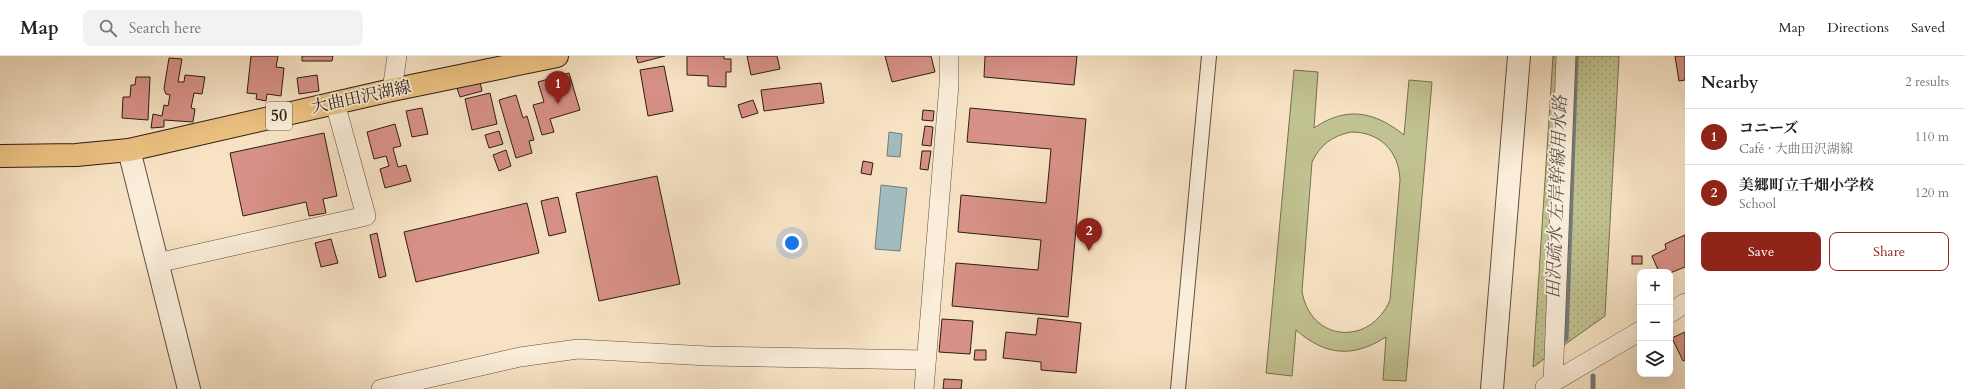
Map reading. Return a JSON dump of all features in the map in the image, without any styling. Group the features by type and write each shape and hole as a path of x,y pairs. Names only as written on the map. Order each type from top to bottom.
{"main road":[{"name":"大曲田沢湖線","path":"0,156 76,155 129,150 534,58 556,56"}],"street":[{"path":"392,90 397,56"},
{"path":"924,389 949,93 949,56"},
{"path":"1178,389 1209,56"},
{"path":"1492,389 1519,56"},
{"path":"1548,386 1566,56"},
{"path":"157,262 366,216 336,103"},
{"path":"129,150 189,389"},
{"path":"1673,310 1685,303"},
{"path":"1548,386 1637,333"},
{"path":"381,389 520,357 578,348 708,356 926,360"}],"green space":[{"path":"1553,56 1619,56 1605,316 1533,367"},
{"path":"1294,70 1318,72 1314,128 1337,116 1360,114 1371,116 1382,121 1404,135 1409,80 1432,82 1406,381 1383,380 1386,337 1374,344 1362,348 1351,351 1340,351 1318,345 1307,339 1296,330 1292,376 1266,373","holes":["1351,132 1371,135 1386,145 1392,152 1399,170 1400,180 1390,300 1381,315 1369,326 1355,331 1342,332 1328,329 1316,321 1307,308 1302,291 1312,162 1323,146 1332,139"]}],"water":[{"path":"889,132 902,134 900,157 887,156"},
{"path":"881,185 907,188 900,251 875,249"}],"building":[{"path":"251,56 278,56 276,67 284,68 281,96 267,94 266,101 256,99 257,94 247,93"},
{"path":"302,56 333,56 332,61 302,61"},
{"path":"636,56 665,56 638,63"},
{"path":"687,56 724,56 724,59 731,59 731,72 726,72 726,87 708,86 708,76 687,75"},
{"path":"747,56 777,56 780,69 751,75"},
{"path":"885,56 931,56 935,72 892,82"},
{"path":"985,56 1077,56 1074,85 984,77"},
{"path":"1675,56 1685,56 1685,80 1679,81"},
{"path":"169,58 182,59 178,82 184,82 185,75 205,77 202,94 194,93 191,108 195,109 193,122 164,120 164,127 151,128 153,114 162,116 164,105 168,106 170,95 166,94 164,89"},
{"path":"664,66 673,111 648,116 640,70"},
{"path":"569,73 580,110 550,119 554,132 542,135 533,105 544,102 538,82"},
{"path":"317,75 319,91 299,94 297,78"},
{"path":"136,77 150,77 148,120 122,118 123,97 130,97 131,85 135,85"},
{"path":"480,82 482,91 460,97 457,88"},
{"path":"821,83 824,103 764,111 761,90"},
{"path":"490,93 497,124 472,130 465,99"},
{"path":"516,95 523,118 527,116 534,140 529,141 532,153 516,158 499,100"},
{"path":"753,100 758,113 742,118 738,105"},
{"path":"422,108 428,134 412,137 406,111"},
{"path":"970,108 1086,119 1068,317 952,306 956,263 1038,270 1041,240 958,232 961,195 1046,203 1051,149 967,142"},
{"path":"923,110 934,111 933,121 922,120"},
{"path":"395,124 401,146 393,148 398,167 406,165 411,181 385,188 380,169 389,166 386,156 374,159 367,132"},
{"path":"925,126 933,127 931,146 922,145"},
{"path":"499,131 503,144 489,148 485,135"},
{"path":"324,133 337,196 323,199 326,213 309,216 306,202 243,216 230,153"},
{"path":"506,150 511,166 499,171 493,155"},
{"path":"922,151 931,151 928,170 920,169"},
{"path":"863,161 873,163 871,175 861,173"},
{"path":"657,176 680,284 599,301 576,193"},
{"path":"558,197 566,232 549,236 541,201"},
{"path":"527,203 539,253 416,282 404,232"},
{"path":"377,233 386,276 379,278 370,235"},
{"path":"1685,235 1685,267 1673,272 1673,269 1658,269 1652,256 1666,249 1665,244"},
{"path":"331,239 338,263 321,267 315,243"},
{"path":"1632,256 1642,256 1642,264 1632,264"},
{"path":"1038,318 1081,323 1076,373 1041,370 1041,362 1003,358 1006,332 1036,335"},
{"path":"942,319 973,321 970,354 939,352"},
{"path":"1685,332 1685,360 1683,361 1673,340 1673,338"},
{"path":"975,350 986,350 986,360 974,360"},
{"path":"944,379 962,380 961,389 943,389"}],"waterway":[{"name":"田沢疏水 左岸幹線用水路","path":"1566,339 1576,56"},
{"name":"田沢疏水 左岸幹線用水路","path":"1593,376 1593,389"}],"place":[{"name":"コニーズ","path":"558,104"},
{"name":"美郷町立千畑小学校","path":"1089,251"}]}
